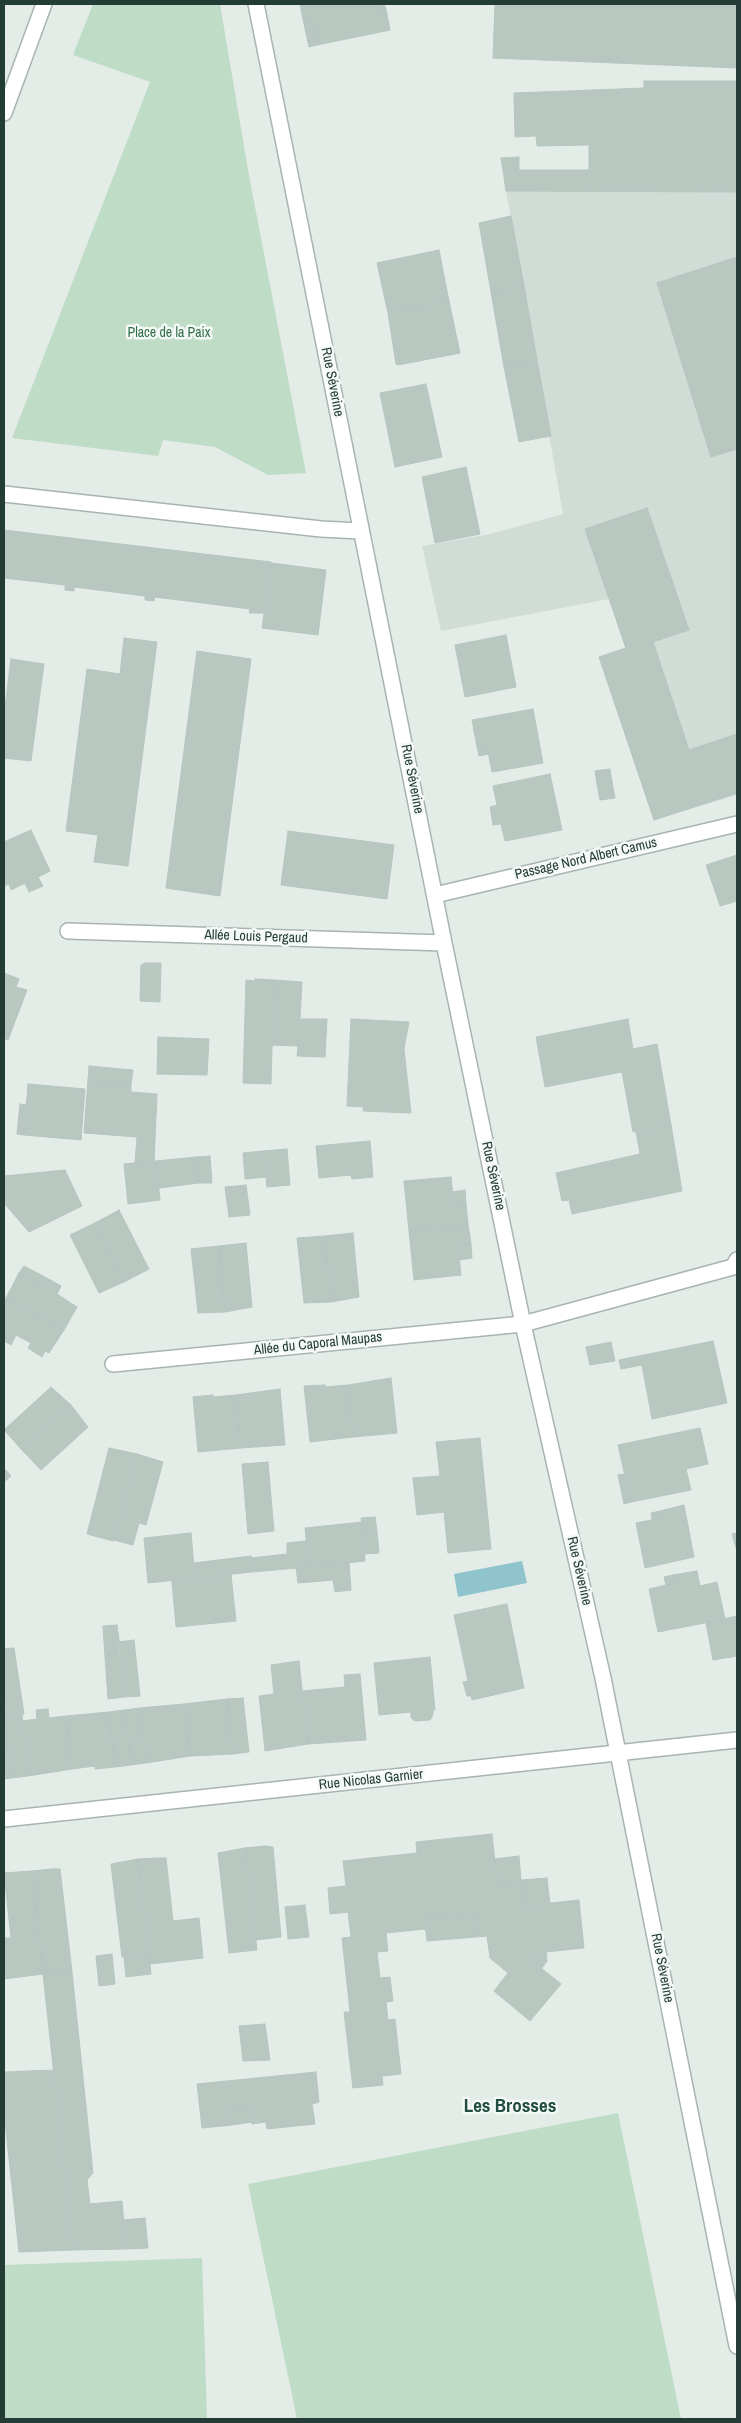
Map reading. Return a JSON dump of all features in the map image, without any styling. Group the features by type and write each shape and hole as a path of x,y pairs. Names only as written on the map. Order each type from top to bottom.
{"street":[{"path":"4,113 44,4"},
{"name":"Rue Séverine","path":"256,4 360,531 444,942 523,1324 618,1754 737,2346"},
{"path":"4,494 322,529 360,531"},
{"name":"Passage Nord Albert Camus","path":"435,895 737,824"},
{"name":"Allée Louis Pergaud","path":"68,931 444,942"},
{"name":"Allée du Caporal Maupas","path":"114,1364 523,1324 736,1267"},
{"name":"Rue Nicolas Garnier","path":"4,1819 737,1740"}],"shaded area":[{"path":"506,191 737,192 737,795 654,820 599,657 625,648 609,599 441,631 422,546 490,534 563,514"}],"green space":[{"name":"Place de la Paix","path":"93,4 220,4 248,170 306,473 268,475 215,447 163,440 158,456 12,438 150,82 73,55"},
{"path":"618,2113 681,2419 297,2419 248,2184"},
{"path":"202,2258 207,2419 4,2419 4,2265"}],"water":[{"path":"522,1561 527,1583 458,1597 454,1574"}],"building":[{"path":"300,4 377,4 378,11 386,9 390,30 317,45 312,22 304,24"},
{"path":"377,4 384,4 386,9 378,11"},
{"path":"495,4 737,4 737,68 493,58"},
{"path":"312,22 317,45 309,47 304,24"},
{"path":"644,81 737,81 737,192 506,191 503,170 589,170 589,145 537,146 536,136 515,137 514,93 644,88"},
{"path":"519,157 519,170 503,170 501,158"},
{"path":"511,216 524,286 491,292 479,223"},
{"path":"439,250 449,301 388,313 377,263"},
{"path":"737,257 737,449 711,457 657,283"},
{"path":"524,286 537,360 504,367 491,292"},
{"path":"449,301 460,353 396,364 388,313"},
{"path":"537,360 551,436 519,442 504,367"},
{"path":"426,384 442,457 395,467 380,393"},
{"path":"466,467 480,534 435,543 422,477"},
{"path":"647,508 689,630 653,642 689,750 737,734 737,793 654,820 599,657 626,648 585,529"},
{"path":"4,530 271,562 264,613 249,613 250,609 155,597 154,601 145,600 145,596 74,587 74,591 65,590 65,585 4,578"},
{"path":"271,563 326,570 318,635 262,628"},
{"path":"506,635 516,687 465,697 455,645"},
{"path":"124,638 157,642 128,866 94,862 98,835 66,831 87,669 120,674"},
{"path":"197,651 251,659 220,896 166,888"},
{"path":"11,659 44,664 31,761 4,758 4,715"},
{"path":"533,709 543,763 492,772 487,746 477,747 472,720"},
{"path":"487,746 489,754 479,756 477,747"},
{"path":"610,769 612,782 597,784 595,771"},
{"path":"550,774 562,830 505,841 501,824 493,825 490,807 497,805 493,786"},
{"path":"612,782 615,798 600,800 597,784"},
{"path":"31,830 50,871 38,877 43,886 29,892 25,883 11,890 9,884 4,886 4,842"},
{"path":"288,831 394,845 387,899 281,885"},
{"path":"737,855 737,901 720,906 706,865"},
{"path":"145,963 161,963 160,1002 140,1001 141,965"},
{"path":"4,973 19,979 16,987 27,990 8,1040 4,1038"},
{"path":"255,979 274,980 271,1084 243,1083 246,980 255,981"},
{"path":"274,980 302,982 300,1019 327,1019 325,1057 297,1056 298,1046 272,1045"},
{"path":"351,1019 409,1022 404,1049 411,1113 363,1111 364,1107 347,1106"},
{"path":"628,1019 633,1049 657,1044 671,1125 633,1132 622,1072 545,1087 536,1037"},
{"path":"158,1037 209,1039 207,1075 157,1074"},
{"path":"89,1066 133,1070 131,1084 88,1080"},
{"path":"88,1080 131,1084 131,1092 157,1094 154,1162 135,1163 137,1137 84,1133"},
{"path":"28,1084 85,1089 81,1140 24,1135"},
{"path":"20,1104 26,1105 24,1135 17,1134"},
{"path":"671,1125 682,1191 572,1214 569,1200 562,1201 556,1173 640,1154 636,1132"},
{"path":"370,1141 373,1177 352,1179 351,1175 319,1178 316,1146"},
{"path":"287,1149 290,1185 267,1187 263,1151"},
{"path":"263,1151 266,1177 245,1179 243,1153"},
{"path":"210,1156 212,1183 199,1183 196,1157"},
{"path":"196,1157 199,1183 159,1188 156,1161"},
{"path":"156,1161 160,1200 128,1204 124,1164"},
{"path":"65,1170 82,1206 29,1232 4,1203 4,1176"},
{"path":"451,1177 454,1206 466,1204 468,1224 409,1231 404,1181"},
{"path":"246,1185 250,1215 229,1217 225,1187"},
{"path":"465,1190 466,1204 454,1206 452,1192"},
{"path":"119,1210 149,1269 124,1282 95,1223"},
{"path":"95,1223 124,1282 99,1293 70,1235"},
{"path":"468,1224 471,1244 458,1246 461,1275 414,1280 409,1231"},
{"path":"353,1233 359,1297 331,1302 325,1236"},
{"path":"325,1236 331,1302 304,1303 297,1238"},
{"path":"246,1243 252,1307 225,1312 219,1246"},
{"path":"471,1244 472,1258 460,1260 458,1246"},
{"path":"219,1246 225,1312 198,1313 191,1249"},
{"path":"24,1266 45,1277 40,1285 19,1273"},
{"path":"19,1273 40,1285 45,1277 61,1286 57,1294 77,1307 64,1330 6,1298"},
{"path":"6,1298 64,1330 49,1353 45,1351 42,1357 28,1348 31,1343 16,1335 11,1345 4,1341 4,1302"},
{"path":"713,1341 727,1403 652,1419 642,1365 621,1369 619,1360"},
{"path":"611,1342 615,1361 590,1365 586,1347"},
{"path":"391,1378 397,1433 353,1437 348,1385"},
{"path":"325,1385 325,1387 348,1385 353,1437 310,1442 304,1386"},
{"path":"51,1387 71,1405 22,1450 4,1430"},
{"path":"280,1389 285,1445 241,1448 236,1395"},
{"path":"213,1395 213,1397 236,1395 241,1448 198,1452 193,1397"},
{"path":"71,1405 88,1427 41,1470 22,1450"},
{"path":"700,1428 708,1464 686,1469 691,1490 631,1502 618,1445"},
{"path":"480,1438 491,1549 448,1553 444,1512 417,1515 413,1478 440,1476 436,1442"},
{"path":"109,1448 137,1454 113,1541 87,1534"},
{"path":"137,1454 163,1462 146,1525 139,1523 133,1545 114,1540"},
{"path":"268,1462 274,1531 248,1534 242,1464"},
{"path":"4,1468 11,1476 4,1482"},
{"path":"625,1474 631,1502 624,1504 618,1475"},
{"path":"684,1505 694,1557 645,1568 636,1523 662,1518 660,1511"},
{"path":"660,1511 662,1518 652,1520 651,1513"},
{"path":"375,1517 377,1532 363,1532 361,1518"},
{"path":"362,1522 365,1561 309,1567 305,1528"},
{"path":"363,1532 377,1532 379,1553 364,1554"},
{"path":"191,1533 195,1578 148,1583 144,1538"},
{"path":"737,1533 737,1547 736,1548 732,1534"},
{"path":"306,1541 309,1567 252,1572 251,1558 287,1554 287,1543"},
{"path":"251,1556 252,1572 195,1578 194,1563"},
{"path":"349,1563 351,1590 335,1592 333,1580 298,1583 296,1568"},
{"path":"697,1571 700,1586 717,1582 725,1619 658,1632 649,1589 675,1583 673,1575"},
{"path":"231,1575 236,1621 176,1627 172,1581"},
{"path":"673,1575 675,1583 666,1585 664,1577"},
{"path":"507,1604 524,1688 472,1700 471,1696 467,1696 463,1682 468,1681 454,1615"},
{"path":"737,1616 737,1656 713,1660 706,1623"},
{"path":"117,1625 119,1640 104,1642 103,1626"},
{"path":"119,1640 124,1697 108,1699 104,1642"},
{"path":"134,1640 140,1696 124,1697 118,1642"},
{"path":"14,1648 24,1714 6,1717 4,1649"},
{"path":"430,1657 435,1710 433,1709 433,1715 430,1720 415,1721 411,1718 411,1712 379,1715 374,1663"},
{"path":"299,1661 308,1744 265,1751 259,1696 274,1694 271,1665"},
{"path":"360,1674 366,1740 308,1744 302,1691 345,1687 344,1675"},
{"path":"243,1698 249,1752 233,1754 227,1699"},
{"path":"227,1699 233,1754 190,1756 184,1704"},
{"path":"4,1700 11,1778 4,1779"},
{"path":"184,1704 190,1756 146,1763 140,1708"},
{"path":"140,1708 146,1763 131,1765 125,1710"},
{"path":"48,1709 49,1718 66,1716 72,1769 28,1776 22,1721 37,1719 36,1710"},
{"path":"125,1710 131,1765 115,1767 109,1712"},
{"path":"109,1712 115,1767 95,1769 95,1766 72,1769 66,1716"},
{"path":"22,1715 28,1776 11,1778 6,1717"},
{"path":"492,1834 497,1883 521,1880 524,1906 579,1900 584,1948 536,1953 531,1960 561,1984 530,2021 494,1991 508,1973 490,1958 487,1936 476,1937 473,1912 424,1917 425,1929 386,1933 388,1951 377,1952 380,1978 390,1977 393,2001 386,2002 388,2020 395,2019 401,2074 382,2076 383,2085 353,2088 344,2012 350,2012 342,1938 351,1937 348,1912 330,1914 328,1888 346,1886 343,1861 417,1853 416,1842"},
{"path":"273,1847 281,1937 256,1940 245,1848"},
{"path":"245,1848 257,1950 229,1953 218,1853"},
{"path":"519,1856 521,1880 497,1883 494,1859"},
{"path":"166,1858 173,1921 199,1918 203,1958 150,1964 138,1859"},
{"path":"138,1859 149,1954 122,1957 111,1864"},
{"path":"60,1869 72,1972 43,1974 32,1871"},
{"path":"32,1871 43,1974 4,1979 4,1938 11,1938 4,1873"},
{"path":"547,1878 550,1904 524,1906 521,1880"},
{"path":"305,1905 309,1937 288,1939 285,1907"},
{"path":"473,1912 476,1937 427,1941 424,1917"},
{"path":"546,1952 547,1961 541,1969 531,1960 536,1953"},
{"path":"112,1954 115,1984 99,1986 96,1956"},
{"path":"149,1954 151,1974 126,1977 124,1957"},
{"path":"72,1972 93,2173 87,2180 90,2204 122,2201 126,2249 73,2250 43,1974"},
{"path":"265,2024 270,2060 243,2061 239,2026"},
{"path":"54,2070 73,2250 19,2252 4,2112 4,2072"},
{"path":"316,2072 319,2102 312,2104 315,2124 267,2129 266,2122 252,2124 250,2107 231,2109 232,2125 202,2128 197,2084"},
{"path":"250,2107 252,2122 232,2125 231,2109"},
{"path":"145,2218 148,2248 126,2249 123,2220"}],"district":[{"name":"Les Brosses","path":"510,2107"}]}
